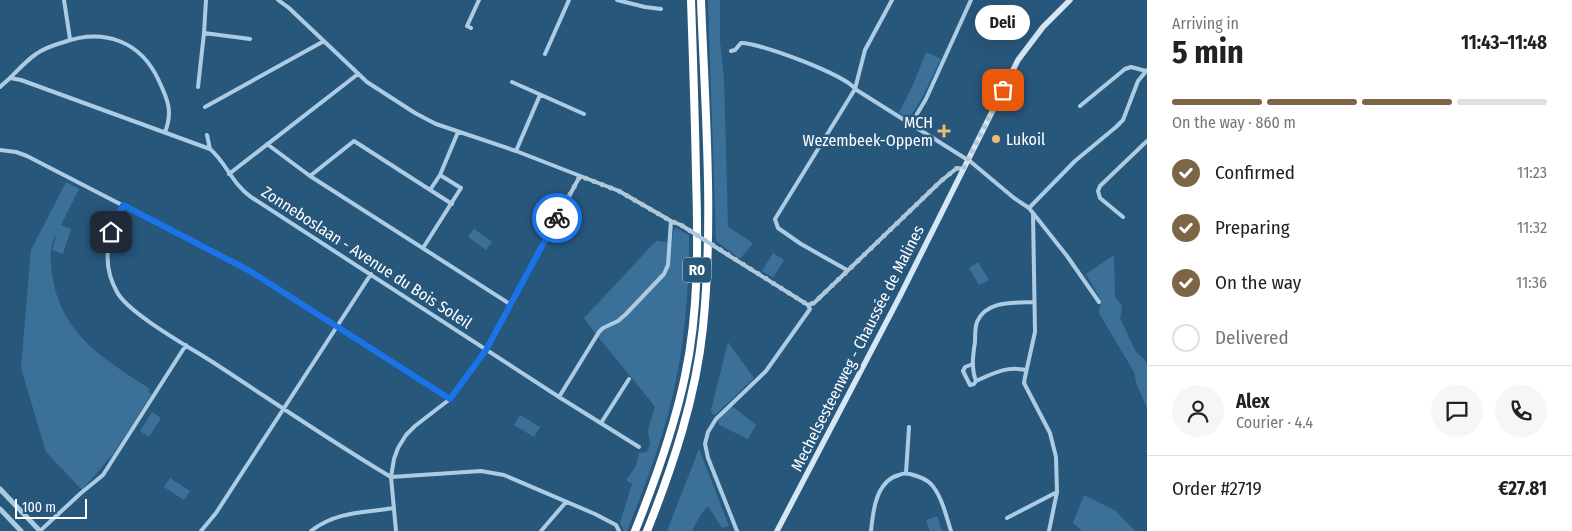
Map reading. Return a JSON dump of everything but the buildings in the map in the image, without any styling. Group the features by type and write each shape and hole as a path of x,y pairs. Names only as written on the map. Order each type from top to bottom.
{"highway":[{"name":"R0","path":"635,531 649,497 670,433 685,376 692,330 698,243 691,0"},
{"name":"R0","path":"646,531 681,434 692,391 703,328 707,269 707,164 701,0"}],"main road":[{"name":"Mechelsesteenweg - Chaussée de Malines","path":"777,531 884,328 1018,60 1043,28 1070,0"}],"street":[{"path":"64,0 70,39"},
{"path":"198,87 206,0"},
{"path":"278,0 284,2 376,89 415,113 436,124 516,151 619,191 681,225 808,305 810,309 766,371 716,420 708,432 705,444 708,458 737,531"},
{"path":"471,28 467,26 479,0"},
{"path":"545,54 569,0"},
{"path":"617,0 645,8 661,9"},
{"path":"848,270 801,244 778,228 775,219 855,89 865,50 892,0"},
{"path":"911,124 930,91 972,0"},
{"path":"204,33 250,39"},
{"path":"0,87 38,52 70,39 104,36 128,45 139,53 157,77 168,103 170,116 165,132"},
{"path":"205,107 324,41"},
{"path":"731,50 735,50 741,44 746,43 780,53 840,78 968,160 1033,212 1099,302"},
{"path":"1029,208 1075,161 1123,120 1138,82 1147,70 1130,67 1125,69 1080,106"},
{"path":"229,174 358,74"},
{"path":"10,78 21,80 210,149"},
{"path":"512,82 584,114"},
{"path":"516,151 540,95"},
{"path":"430,190 440,175 458,132"},
{"path":"207,135 210,149"},
{"path":"310,176 354,141 452,204"},
{"path":"1123,217 1100,198 1098,191 1100,186 1147,141"},
{"path":"267,144 310,176 510,304"},
{"name":"Zonneboslaan - Avenue du Bois Soleil","path":"210,149 240,188 252,198 558,397 639,447"},
{"path":"0,150 16,152 27,156 250,271 450,399"},
{"path":"808,305 814,303 941,181 957,168 963,169"},
{"path":"422,248 461,188 440,175"},
{"path":"396,531 391,477 395,455 406,435 450,399 486,350 580,176"},
{"path":"123,205 111,232 108,244 108,270 113,285 118,294 131,308 186,345 391,477 481,471 504,475 595,514 616,525 619,531"},
{"path":"1033,212 1034,334 1024,380 1025,387 1052,437 1056,457 1057,492 1048,531"},
{"path":"558,397 603,328 618,321 626,314 667,270 671,221"},
{"path":"204,530 370,274"},
{"path":"976,381 972,372 977,321 986,310 997,304 1034,302"},
{"path":"0,489 40,531 102,475 186,345"},
{"path":"973,364 965,367 963,371 968,383 972,384 1003,370 1015,368 1026,370"},
{"path":"601,423 629,379"},
{"path":"906,473 909,428"},
{"path":"871,531 875,504 881,488 896,475 906,473 921,477 930,482 936,490 951,531"},
{"path":"1007,518 1057,492"},
{"path":"541,531 566,502"},
{"path":"311,531 328,520 341,515 394,508"},
{"path":"0,509 21,531"}],"shaded area":[{"path":"708,0 720,0 728,227 753,243 740,259 716,241"},
{"path":"926,52 941,59 921,100 909,119 899,113"},
{"path":"66,182 79,189 61,225 71,229 63,254 52,250 57,233 51,248 52,274 64,313 74,329 87,343 116,367 150,389 148,392 152,394 113,454 82,490 46,452 21,368 31,250"},
{"path":"676,228 689,235 686,306 680,358 668,415 656,454 627,531 624,531 620,523 632,484 626,480 636,466 639,453 647,452 650,444 648,430 655,407 584,318 656,241 672,243 673,231"},
{"path":"474,229 492,242 486,250 468,237"},
{"path":"773,253 784,260 773,278 762,271"},
{"path":"1114,255 1115,297 1121,304 1120,318 1136,352 1144,359 1147,365 1147,408 1136,383 1134,372 1099,313 1101,300 1086,274"},
{"path":"978,262 989,280 979,285 969,268"},
{"path":"728,342 754,378 715,415 712,414 711,410"},
{"path":"732,406 756,425 748,439 719,425 718,420"},
{"path":"152,412 161,418 149,437 140,431"},
{"path":"520,415 540,427 534,437 514,425"},
{"path":"699,449 729,526 722,528 708,506 701,514 692,531 667,531"},
{"path":"170,478 190,491 184,500 164,487"},
{"path":"1084,495 1116,511 1135,531 1082,531 1073,523"},
{"path":"937,516 942,531 930,531 926,520"}],"way so far":[{"path":"557,218 580,176 619,191 681,225 808,305 814,303 941,181 957,168 963,169 1003,90"}],"place":[{"name":"Deli","path":"1003,90"},
{"name":"MCH Wezembeek-Oppem","path":"944,131"},
{"name":"Lukoil","path":"996,139"}],"route":[{"path":"111,232 123,205 250,271 450,399 486,350 557,218"}]}
